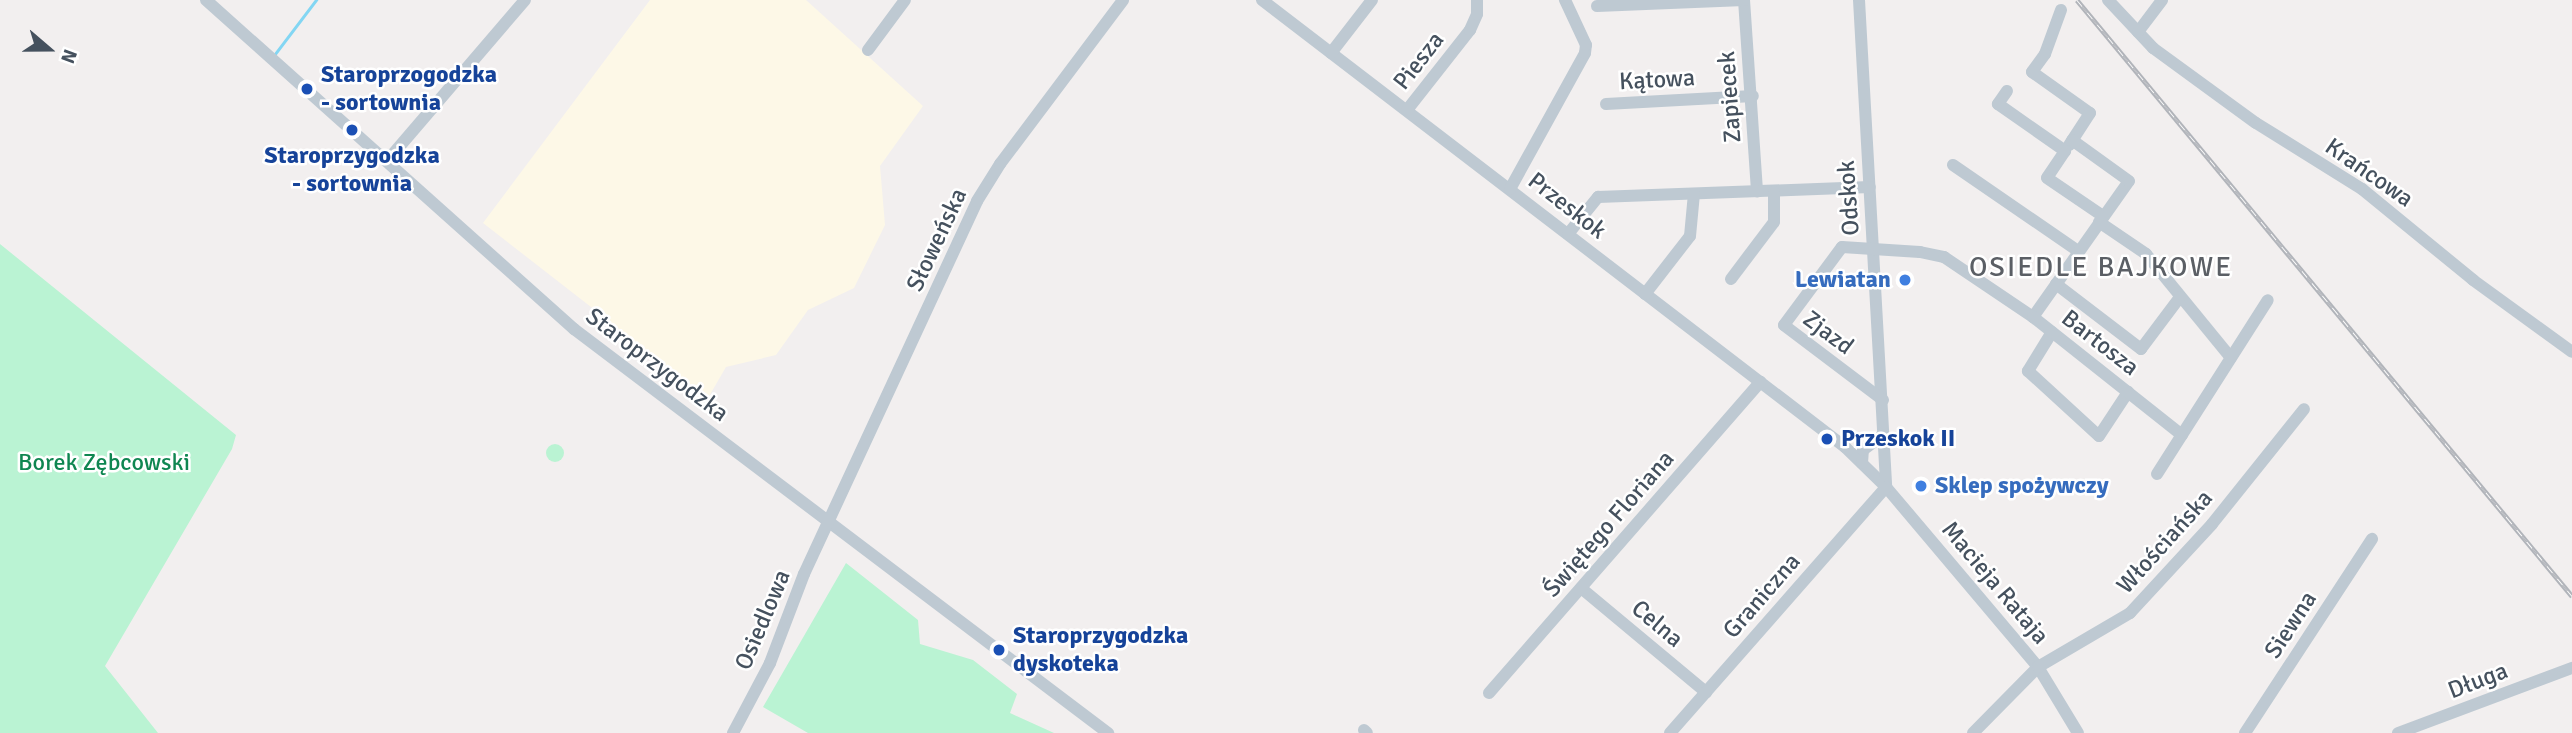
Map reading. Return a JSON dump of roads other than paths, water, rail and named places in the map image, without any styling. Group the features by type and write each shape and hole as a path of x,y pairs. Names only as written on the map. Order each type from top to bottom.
{"street":[{"name":"Staroprzygodzka","path":"206,0 574,328 1108,733"},
{"path":"387,161 525,0"},
{"path":"868,50 905,0"},
{"name":"Słoweńska","path":"830,522 977,201 1000,164 1123,0"},
{"name":"Przeskok","path":"1262,0 1846,447 1865,466"},
{"path":"1331,53 1372,0"},
{"name":"Piesza","path":"1407,110 1470,30 1477,15 1477,0"},
{"path":"1510,189 1585,53 1586,44 1564,0"},
{"path":"1597,6 1744,0"},
{"name":"Zapiecek","path":"1744,0 1757,192"},
{"name":"Odskok","path":"1859,0 1885,457"},
{"name":"Krańcowa","path":"2108,0 2153,48 2256,123 2362,189 2473,280 2572,352"},
{"path":"2138,32 2162,0"},
{"path":"2062,10 2045,54 2032,72 2091,113 2048,178 2146,254 2231,358"},
{"path":"2007,91 1998,104 2129,181 2032,317"},
{"name":"Kątowa","path":"1606,104 1752,96"},
{"path":"1953,165 2078,251"},
{"path":"1568,234 1598,197 1870,187"},
{"path":"1731,279 1774,222 1774,192"},
{"path":"1646,294 1690,236 1694,194"},
{"name":"Zjazd","path":"1874,250 1842,247 1784,326 1883,400"},
{"name":"Bartosza","path":"1874,250 1920,252 1944,257 2032,317 2182,435"},
{"path":"2056,284 2141,349 2180,297"},
{"path":"2157,474 2268,300"},
{"path":"2052,332 2028,371 2099,436 2128,392"},
{"name":"Świętego Floriana","path":"1489,693 1760,382"},
{"name":"Włościańska","path":"1973,733 2038,667 2130,613 2212,524 2304,409"},
{"path":"1883,435 1861,454 1865,466 1881,468 1885,457"},
{"path":"1846,447 1881,448 1885,457 1886,487"},
{"name":"Macieja Rataja","path":"1865,466 1886,487 2038,667 2078,733"},
{"name":"Graniczna","path":"1670,733 1886,487"},
{"name":"Osiedlowa","path":"733,733 770,663 804,574 830,522"},
{"name":"Siewna","path":"2245,733 2372,539"},
{"name":"Celna","path":"1581,588 1706,692"},
{"name":"Długa","path":"2398,733 2572,668"}],"waterway":[{"path":"275,54 316,0"}],"railway":[{"path":"2077,0 2572,596"}],"place":[{"name":"Staroprzogodzka - sortownia","path":"307,89"},
{"name":"Staroprzygodzka - sortownia","path":"352,130"},
{"name":"Lewiatan","path":"1905,280"},
{"name":"Przeskok II","path":"1827,439"},
{"name":"Sklep spożywczy","path":"1921,486"},
{"name":"Staroprzygodzka dyskoteka","path":"999,650"}],"district":[{"name":"OSIEDLE BAJKOWE","path":"2101,267"}],"park label":[{"name":"Borek Zębcowski","path":"104,463"}]}
